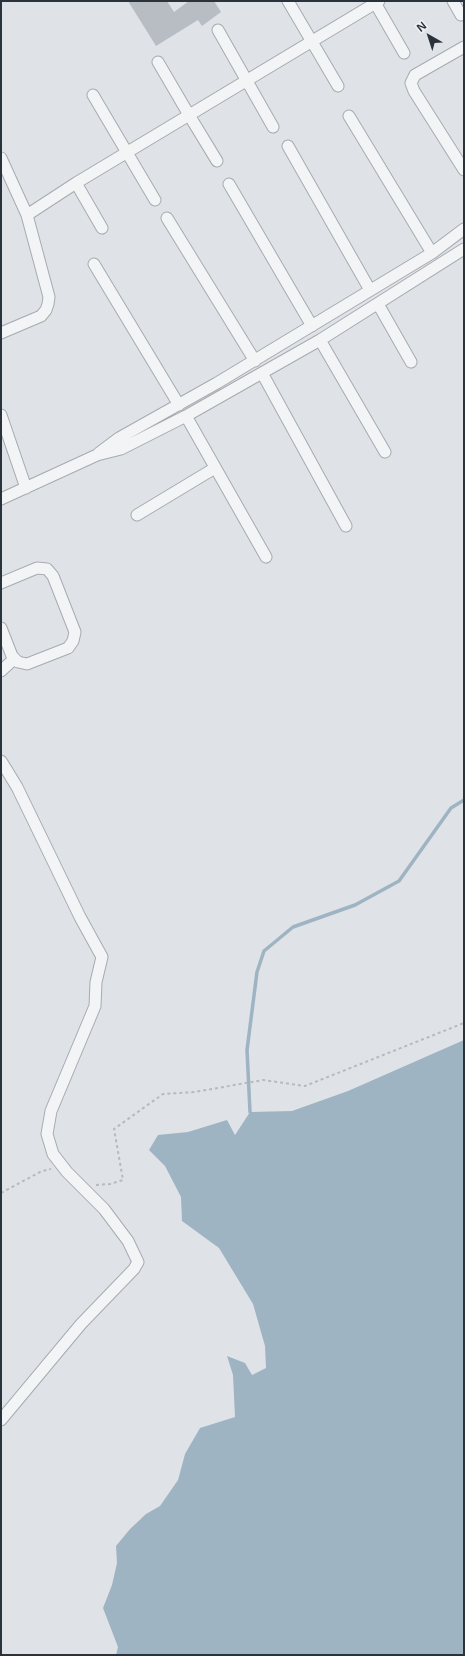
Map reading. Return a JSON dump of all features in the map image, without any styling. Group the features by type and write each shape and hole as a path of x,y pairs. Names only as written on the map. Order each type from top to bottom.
{"street":[{"path":"288,1 338,86"},
{"path":"453,1 461,15"},
{"path":"27,215 76,183 376,2 404,53"},
{"path":"218,30 273,127"},
{"path":"464,47 415,75 411,83 414,91 464,170"},
{"path":"158,62 217,161"},
{"path":"93,95 155,200"},
{"path":"349,116 432,253"},
{"path":"288,146 370,290"},
{"path":"1,158 27,215 49,297 46,310 41,316 1,333"},
{"path":"76,183 102,228"},
{"path":"229,184 312,326"},
{"path":"167,218 255,361"},
{"path":"1,499 97,455 119,438 255,361 432,253 463,232"},
{"path":"97,455 121,450 186,416 320,340 464,249"},
{"path":"94,264 179,405"},
{"path":"378,304 411,362"},
{"path":"343,306 351,320"},
{"path":"320,340 385,452"},
{"path":"262,373 346,526"},
{"path":"217,383 224,394"},
{"path":"1,415 26,488"},
{"path":"186,416 266,557"},
{"path":"137,516 215,468"},
{"path":"1,583 38,568 47,569 53,576 75,632 73,642 68,648 27,664 18,662 14,659 1,628"},
{"path":"1,671 14,659"},
{"path":"1,761 17,787 80,917 102,957 96,982 94,1006 51,1111 47,1134 53,1154 67,1172 104,1209 128,1241 138,1262 134,1269 81,1324 1,1420"}],"path":[{"path":"96,1185 110,1184 123,1180 114,1129 163,1094 195,1092 263,1080 305,1086 464,1023"},
{"path":"1,1193 42,1170 63,1170 67,1172"}],"water":[{"path":"464,1040 464,1655 116,1655 118,1647 103,1608 112,1585 117,1563 116,1546 130,1529 146,1514 160,1506 178,1480 185,1454 200,1428 235,1417 233,1375 227,1356 245,1363 252,1375 266,1368 265,1346 253,1304 219,1248 182,1221 181,1197 165,1166 149,1150 158,1135 188,1132 227,1120 235,1135 250,1112 292,1111 348,1091"}],"building":[{"path":"128,1 167,1 174,12 189,1 214,1 221,12 202,26 198,20 156,46"}],"waterway":[{"path":"250,1112 247,1050 257,972 264,951 293,927 355,905 399,881 451,808 464,800"}]}
